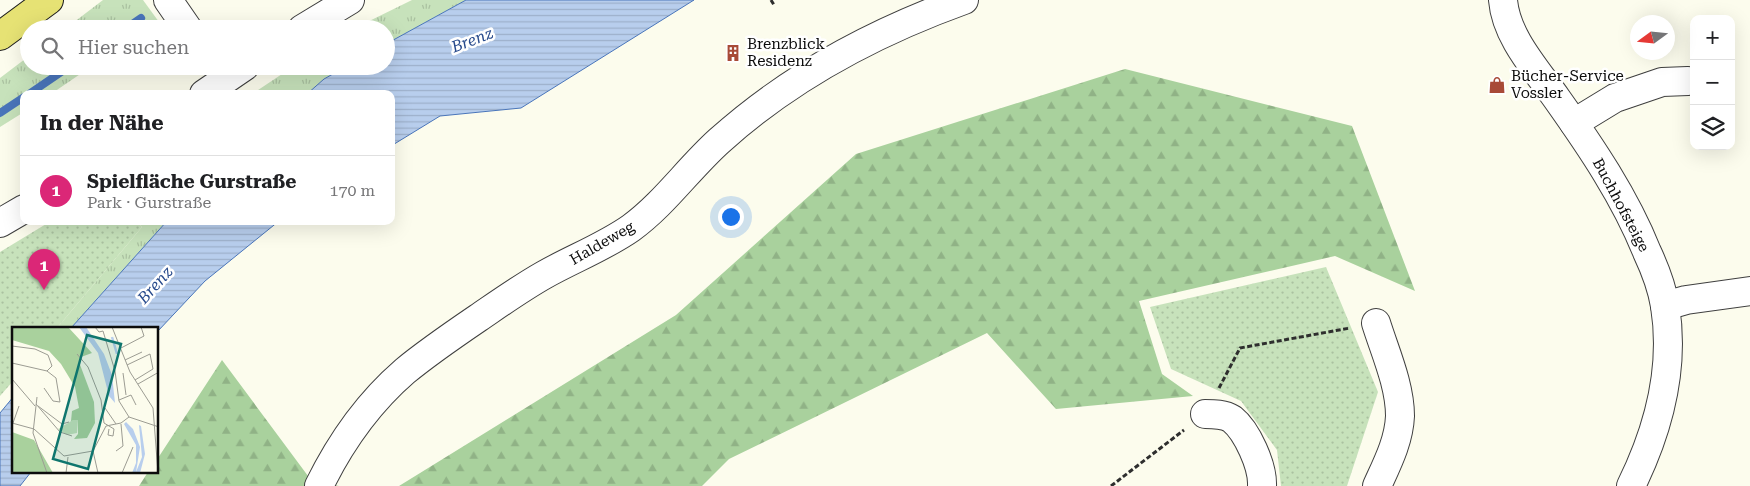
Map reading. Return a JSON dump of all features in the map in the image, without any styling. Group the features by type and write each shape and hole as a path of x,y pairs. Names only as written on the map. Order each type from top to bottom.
{"main road":[{"path":"21,20 48,0"},
{"path":"0,36 20,21"}],"street":[{"path":"168,0 182,20"},
{"path":"317,20 350,0"},
{"name":"Haldeweg","path":"318,486 342,442 357,423 403,373 426,355 520,290 630,228 662,201 719,141 785,89 834,59 883,33 925,14 964,0"},
{"name":"Buchhofsteige","path":"1502,0 1505,16 1511,30 1574,123 1633,220 1653,266 1665,306 1668,348 1664,391 1658,418 1649,444 1631,486"},
{"path":"1574,123 1615,98 1662,82 1688,81"},
{"path":"0,223 20,211"},
{"path":"1665,306 1686,300 1750,291"},
{"path":"1376,323 1394,382 1400,417 1391,454 1377,486"},
{"path":"1205,414 1217,414 1230,418 1239,427 1259,461 1263,476 1262,486"}],"path":[{"path":"771,0 774,5"},
{"path":"1111,486 1205,414 1240,348 1376,323"}],"green space":[{"path":"103,0 143,0 158,20 77,20"},
{"path":"412,0 466,0 395,39 395,20 371,20"},
{"path":"20,63 20,75 79,75 57,90 20,90 20,114 0,127 0,78"},
{"path":"1125,69 1352,126 1415,291 1335,256 1139,301 1162,374 1193,396 1056,409 987,333 729,459 702,486 399,486 676,315 856,154"},
{"path":"280,75 331,75 312,90 258,90"},
{"path":"44,225 140,225 142,227 58,327 12,327 12,382 0,396 0,252"},
{"path":"140,225 163,225 72,327 58,327 142,227"},
{"path":"1326,267 1378,392 1347,486 1281,486 1277,450 1241,401 1171,369 1150,307"},
{"path":"222,360 311,480 339,486 139,486 147,474 159,474 159,456"}],"water":[{"name":"Brenz","path":"466,0 694,0 521,108 440,116 395,144 395,90 312,90 331,75 395,75 395,39"},
{"name":"Brenz","path":"163,225 274,225 205,281 159,330 159,327 72,327"},
{"path":"12,398 12,474 29,474 20,486 0,486 0,413"}],"waterway":[{"path":"35,90 57,75"},
{"path":"0,113 20,100"}],"place":[{"name":"Brenzblick Residenz","path":"733,53"},
{"name":"Bücher-Service Vossler","path":"1497,85"},
{"name":"Spielfläche Gurstraße","path":"44,290"}]}
